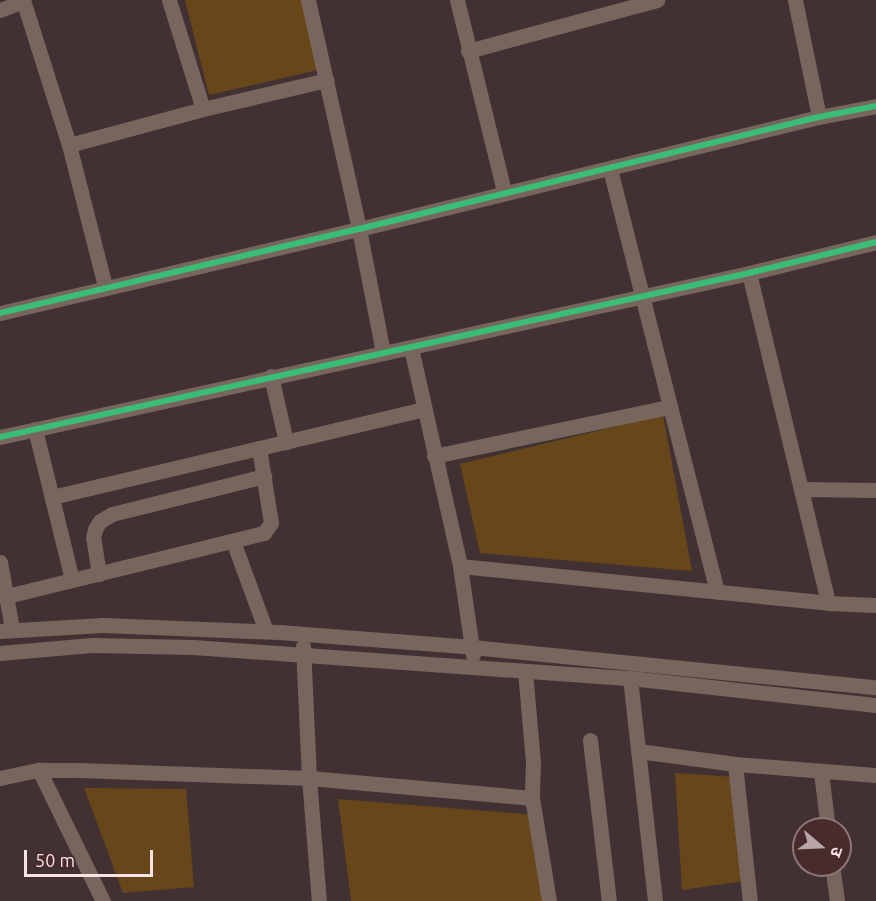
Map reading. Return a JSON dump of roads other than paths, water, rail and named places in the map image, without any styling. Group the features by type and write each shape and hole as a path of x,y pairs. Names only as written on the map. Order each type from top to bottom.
{"street":[{"path":"169,0 203,109"},
{"path":"308,0 359,229 383,352"},
{"path":"457,0 504,192"},
{"path":"468,51 622,5 657,0"},
{"path":"795,0 819,117"},
{"path":"0,10 23,1 69,145 105,286"},
{"path":"69,145 203,109 327,80"},
{"path":"0,312 359,229 504,192 610,170 819,117 876,106"},
{"path":"610,170 668,407 717,592"},
{"path":"0,437 748,273 876,242"},
{"path":"748,273 828,603"},
{"path":"411,348 423,410 460,566 475,667"},
{"path":"271,376 286,442"},
{"path":"434,456 668,407"},
{"path":"52,497 423,410"},
{"path":"35,429 72,580"},
{"path":"7,596 264,533 269,529 271,523 259,448"},
{"path":"99,574 93,538 100,521 112,514 264,476"},
{"path":"801,489 876,490"},
{"path":"233,541 266,631"},
{"path":"0,561 7,596 6,630 155,625 266,631 472,647 876,687"},
{"path":"460,566 828,603 876,605"},
{"path":"303,634 309,778 319,901"},
{"path":"0,653 92,645 193,648 630,678 876,705"},
{"path":"525,671 533,763 532,798 549,901"},
{"path":"630,678 655,901"},
{"path":"590,740 609,901"},
{"path":"638,751 735,764 876,775"},
{"path":"735,764 750,901"},
{"path":"39,770 103,901"},
{"path":"0,778 39,770 309,778 532,798"},
{"path":"821,772 827,817"},
{"path":"834,877 837,901"}]}
